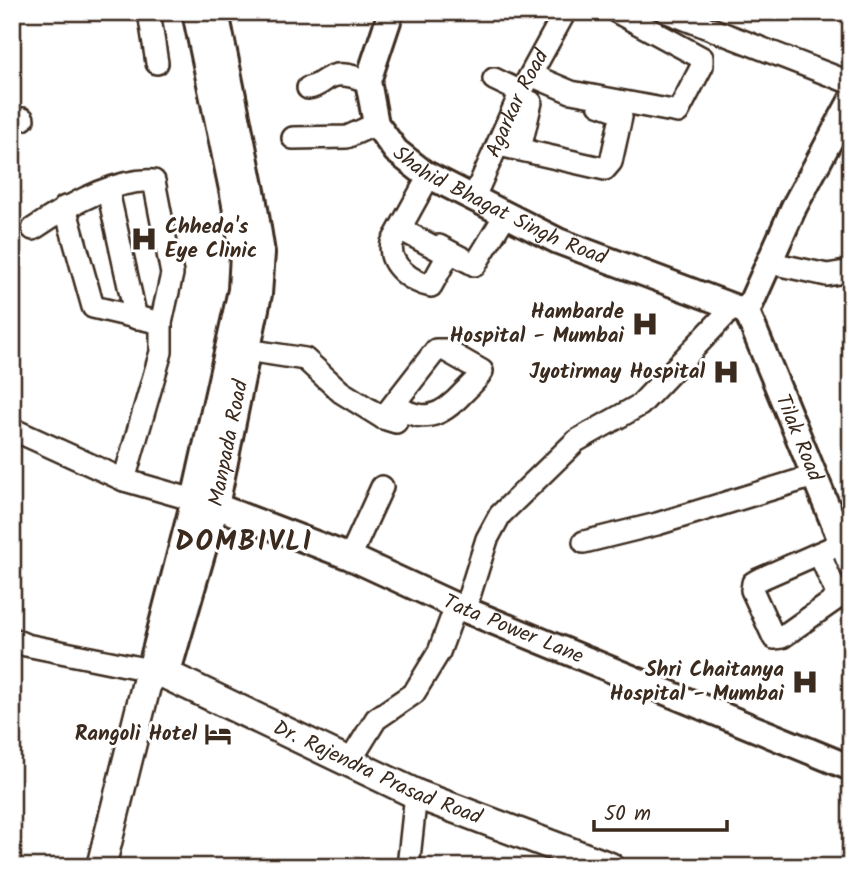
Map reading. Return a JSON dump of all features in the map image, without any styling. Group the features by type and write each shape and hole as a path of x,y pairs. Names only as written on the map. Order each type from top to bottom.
{"main road":[{"name":"Dr. Rajendra Prasad Road","path":"158,672 416,794 610,867"},
{"name":"Manpada Road","path":"101,867 158,672"},
{"name":"Manpada Road","path":"116,867 158,672"}],"street":[{"path":"149,12 157,64"},
{"name":"Manpada Road","path":"194,12 223,138 243,254 239,349"},
{"name":"Manpada Road","path":"158,672 205,503 239,349 259,294 262,253 216,12"},
{"name":"Shahid Bhagat Singh Road","path":"391,12 368,81 376,124 396,151 431,177 558,241 740,309"},
{"name":"Agarkar Road","path":"474,197 509,147 527,88 565,12"},
{"path":"527,88 571,92 678,112 702,66 702,58 644,19 617,12"},
{"path":"667,12 851,83"},
{"path":"308,88 321,86 332,76 341,75 368,81"},
{"path":"494,79 616,110 621,117 611,162 604,169 509,147"},
{"path":"349,763 376,719 414,693 439,652 461,608 487,539 500,515 576,441 640,405 740,309 771,263 789,218 851,101"},
{"path":"293,138 347,137 376,124"},
{"path":"431,177 410,228 472,265 477,263 506,214"},
{"path":"400,229 431,177"},
{"path":"33,229 65,207 108,191 149,181 157,185 172,274 161,323 161,352 124,480"},
{"path":"108,191 136,318"},
{"path":"65,207 93,307 161,323"},
{"path":"771,263 827,275 851,271"},
{"name":"Tilak Road","path":"740,309 814,476 842,558"},
{"path":"385,412 445,329"},
{"path":"239,349 305,359 341,392 385,412 399,423 424,424 447,418"},
{"name":"Tata Power Lane","path":"12,429 124,480 205,503 350,557 461,608 851,768"},
{"path":"584,542 657,524 814,476"},
{"path":"350,557 382,487"},
{"path":"776,656 813,622 838,596 842,558 758,580 752,586 774,638 782,637 813,622 851,599"},
{"path":"12,639 26,645 158,672"},
{"path":"408,867 416,794"}],"place":[{"name":"Chheda's Eye Clinic","path":"144,239"},
{"name":"Hambarde Hospital - Mumbai","path":"645,324"},
{"name":"Jyotirmay Hospital","path":"726,372"},
{"name":"Shri Chaitanya Hospital - Mumbai","path":"805,682"},
{"name":"Rangoli Hotel","path":"218,734"}],"district":[{"name":"DOMBIVLI","path":"244,542"}]}
